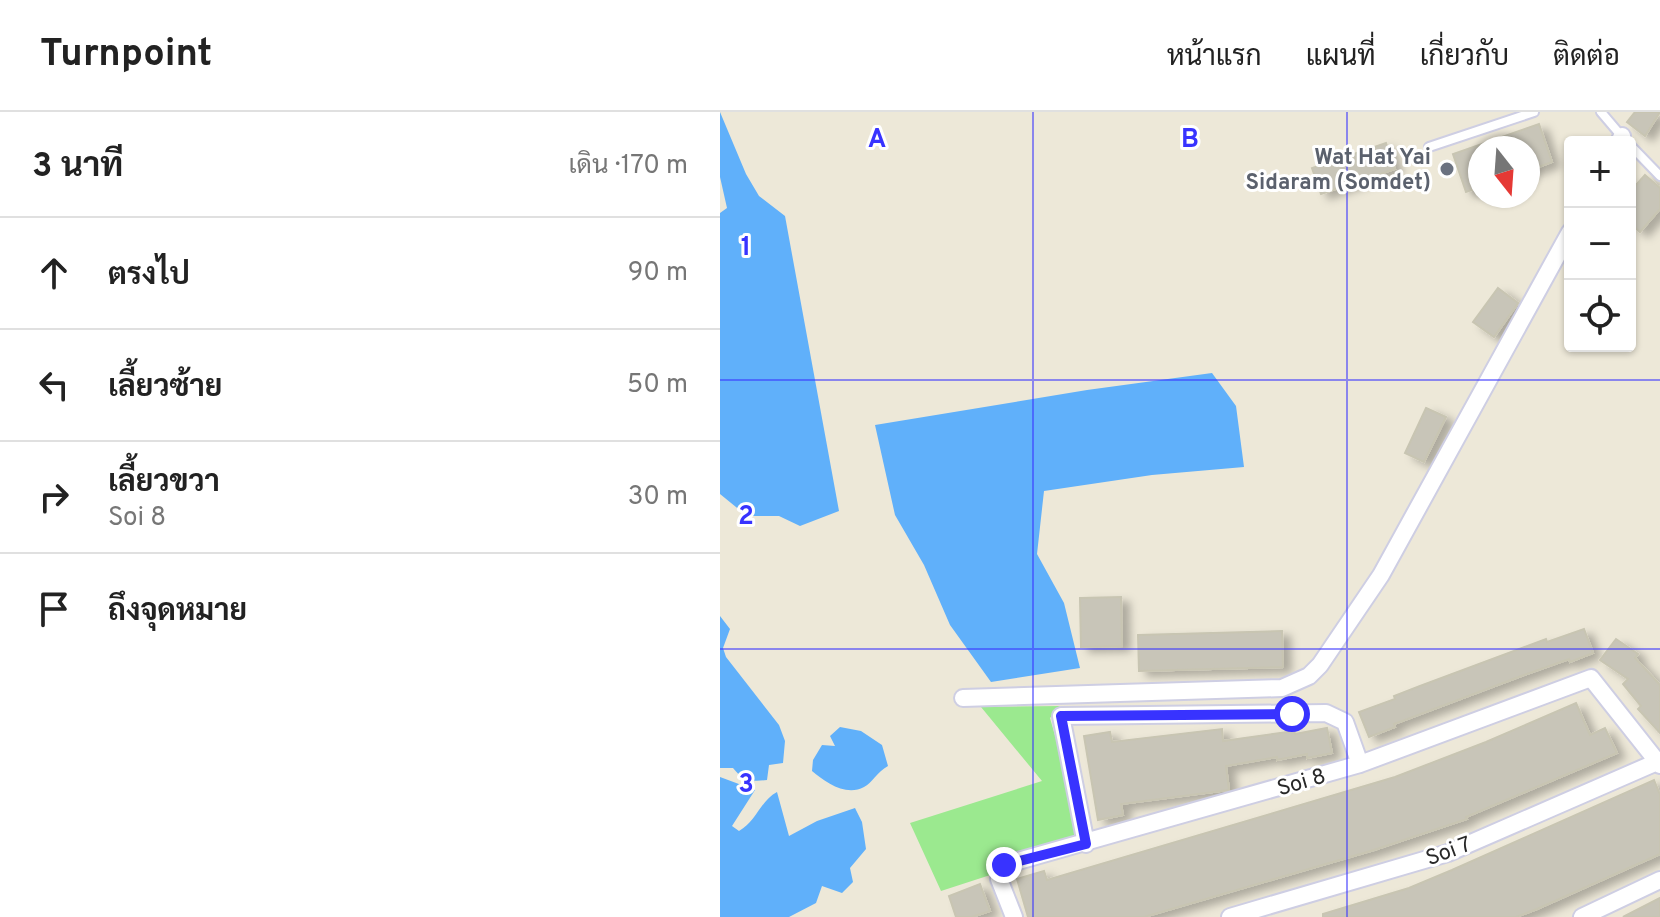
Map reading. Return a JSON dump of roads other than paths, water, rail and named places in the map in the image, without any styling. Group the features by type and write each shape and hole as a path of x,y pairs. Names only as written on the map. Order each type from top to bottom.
{"street":[{"path":"963,698 1282,688 1309,676 1320,665 1381,575 1564,243"},
{"name":"Soi 8","path":"1014,917 999,879 1004,865 1360,764 1591,678 1659,763"},
{"path":"1086,844 1061,716 1326,713 1345,722 1360,764"},
{"name":"Soi 7","path":"1230,917 1448,853 1659,763"},
{"path":"1582,917 1660,880"}],"lane":[{"path":"1429,147 1534,112"},
{"path":"1601,112 1620,136"},
{"path":"1636,153 1660,176"}],"water":[{"path":"720,112 746,174 759,196 785,216 839,511 800,526 779,516 747,516 720,494 720,213 727,208 720,177"},
{"path":"1212,373 1236,406 1244,467 1152,475 1044,491 1037,554 1064,603 1080,668 991,682 950,625 924,565 895,515 875,425"},
{"path":"720,616 730,629 723,648 726,657 779,725 785,741 783,763 769,765 767,780 748,780 733,768 720,768"},
{"path":"840,727 861,731 882,745 888,766 857,790 836,787 812,771 813,760 822,745 835,746 830,736"},
{"path":"720,777 755,790 732,826 739,831 777,792 789,836 817,821 855,808 862,822 866,849 850,868 853,882 842,893 822,886 816,903 789,917 720,917"}],"place":[{"name":"Wat Hat Yai Sidaram (Somdet)","path":"1447,169"}]}
